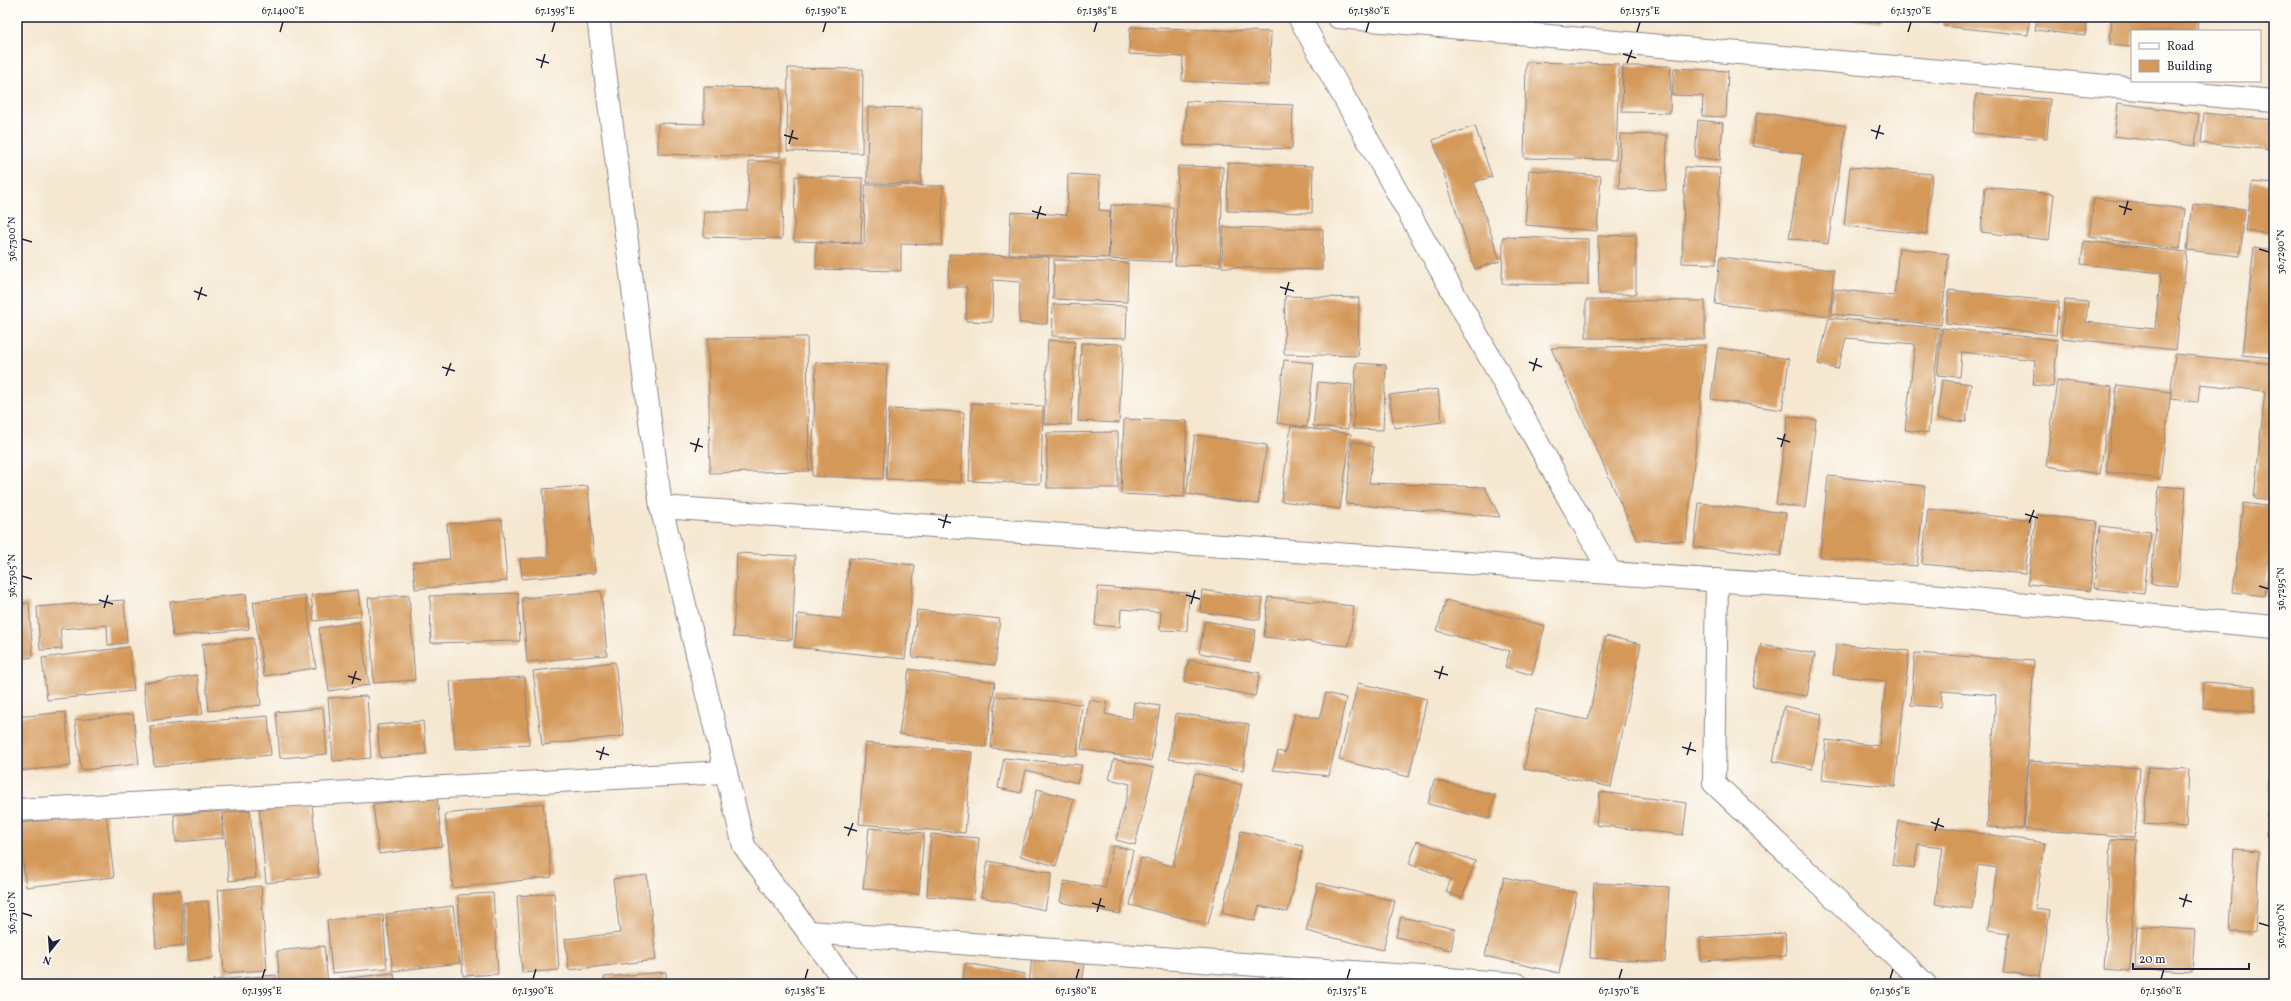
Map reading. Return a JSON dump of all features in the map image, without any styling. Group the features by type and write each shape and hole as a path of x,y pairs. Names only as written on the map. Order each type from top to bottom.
{"street":[{"path":"598,17 661,507 744,846 847,984"},
{"path":"1300,17 1610,572"},
{"path":"1338,17 2274,101"},
{"path":"661,507 1941,596 2274,627"},
{"path":"1717,580 1714,783 1925,984"},
{"path":"17,810 726,772"},
{"path":"809,932 1516,984"}],"building":[{"path":"1856,17 1881,17 1881,23 1855,20"},
{"path":"1898,17 1940,17 1939,23"},
{"path":"1944,17 2030,17 2028,35 1943,26"},
{"path":"2037,17 2088,17 2085,36 2035,30"},
{"path":"2112,17 2198,17 2197,30 2131,30 2131,47 2110,45"},
{"path":"1130,27 1271,32 1269,85 1182,81 1183,57 1129,54"},
{"path":"1526,62 1619,64 1616,160 1524,158"},
{"path":"1623,66 1671,66 1670,113 1622,112"},
{"path":"788,68 863,69 862,153 787,151"},
{"path":"1674,68 1728,71 1726,117 1702,116 1703,96 1672,95"},
{"path":"704,87 781,88 780,157 658,154 658,123 704,124"},
{"path":"1976,94 2050,99 2047,139 1973,133"},
{"path":"1186,101 1293,105 1292,149 1184,145"},
{"path":"2118,103 2199,114 2195,146 2114,136"},
{"path":"868,107 922,108 921,184 867,183"},
{"path":"1757,112 1846,126 1828,244 1789,238 1803,154 1752,146"},
{"path":"2204,113 2274,120 2274,150 2201,143"},
{"path":"1698,120 1723,123 1720,160 1695,157"},
{"path":"1475,126 1492,177 1474,182 1500,261 1475,269 1433,140"},
{"path":"1620,134 1667,135 1666,190 1619,189"},
{"path":"749,161 783,162 782,239 704,237 704,211 748,211"},
{"path":"1228,163 1313,166 1312,213 1227,211"},
{"path":"1178,166 1223,167 1220,266 1175,265"},
{"path":"1685,167 1720,168 1716,264 1682,263"},
{"path":"1850,167 1932,174 1927,234 1844,226"},
{"path":"1529,170 1601,176 1597,231 1525,225"},
{"path":"1068,174 1100,176 1099,210 1110,211 1108,258 1009,254 1011,212 1067,215"},
{"path":"795,176 863,178 861,243 794,241"},
{"path":"2252,182 2274,184 2274,234 2246,231"},
{"path":"865,185 943,186 942,245 901,244 901,271 816,269 816,243 864,244"},
{"path":"1985,187 2054,194 2049,240 1981,232"},
{"path":"2094,198 2185,209 2180,249 2089,237"},
{"path":"2193,204 2245,209 2240,256 2187,250"},
{"path":"1111,205 1173,207 1171,262 1109,259"},
{"path":"1223,227 1323,229 1322,270 1222,267"},
{"path":"1636,235 1636,294 1599,294 1598,236"},
{"path":"1503,237 1588,239 1588,285 1502,284"},
{"path":"2084,241 2187,252 2176,350 2061,338 2065,300 2088,302 2086,322 2155,329 2161,273 2081,264"},
{"path":"2254,247 2274,250 2274,358 2242,355"},
{"path":"1899,248 1949,254 1941,325 1832,314 1834,289 1894,296"},
{"path":"949,254 1049,257 1047,324 1019,323 1020,282 993,280 992,322 966,321 967,287 948,287"},
{"path":"1720,257 1834,270 1830,316 1715,304"},
{"path":"1054,260 1128,263 1127,302 1053,299"},
{"path":"1949,290 2059,302 2056,335 1946,323"},
{"path":"1285,296 1359,298 1358,356 1284,354"},
{"path":"1586,300 1705,301 1705,339 1586,338"},
{"path":"1053,304 1127,306 1126,338 1052,336"},
{"path":"1829,318 1940,328 1928,433 1905,430 1915,344 1846,338 1838,369 1818,364"},
{"path":"1942,328 2058,340 2053,387 2033,385 2035,360 1962,352 1960,377 1937,375"},
{"path":"807,337 809,471 710,473 708,338"},
{"path":"1048,340 1075,342 1071,425 1044,424"},
{"path":"1081,343 1123,344 1119,423 1078,421"},
{"path":"1706,345 1686,541 1637,540 1551,348"},
{"path":"1718,348 1789,359 1782,410 1711,399"},
{"path":"2175,354 2274,364 2274,500 2254,498 2265,391 2200,384 2198,402 2170,399"},
{"path":"1284,360 1314,363 1307,427 1277,423"},
{"path":"816,362 887,365 883,479 812,476"},
{"path":"1356,363 1386,365 1383,430 1353,429"},
{"path":"1942,380 1971,384 1966,422 1937,418"},
{"path":"2057,380 2112,387 2100,474 2046,466"},
{"path":"1318,382 1352,385 1348,429 1313,426"},
{"path":"2117,385 2171,392 2160,479 2106,472"},
{"path":"1438,389 1442,422 1394,428 1389,395"},
{"path":"972,403 1043,406 1041,484 969,481"},
{"path":"889,409 964,412 961,482 886,479"},
{"path":"1788,416 1816,420 1805,508 1776,504"},
{"path":"1124,419 1187,421 1184,497 1121,494"},
{"path":"1291,426 1351,434 1340,509 1281,501"},
{"path":"1118,432 1118,488 1047,488 1047,433"},
{"path":"1195,435 1267,445 1258,504 1186,494"},
{"path":"1352,441 1374,447 1369,483 1485,487 1500,517 1346,504"},
{"path":"1828,476 1925,486 1917,566 1820,557"},
{"path":"588,486 595,573 522,579 520,559 548,557 543,489"},
{"path":"2159,486 2186,488 2178,586 2151,584"},
{"path":"1699,503 1786,513 1781,556 1694,547"},
{"path":"2243,503 2274,507 2274,526 2265,596 2233,592"},
{"path":"1928,509 2031,520 2025,574 1922,564"},
{"path":"2036,515 2097,521 2090,591 2028,584"},
{"path":"502,520 507,581 415,589 413,562 450,559 447,524"},
{"path":"2100,526 2151,532 2144,594 2094,588"},
{"path":"737,553 796,556 792,640 733,637"},
{"path":"849,558 915,565 905,659 794,647 798,614 842,619"},
{"path":"1098,587 1189,593 1187,631 1160,630 1161,612 1121,609 1120,627 1095,625"},
{"path":"358,590 361,616 314,621 311,595"},
{"path":"1202,590 1263,599 1260,620 1200,612"},
{"path":"601,591 607,655 527,662 522,598"},
{"path":"518,593 520,641 431,643 430,596"},
{"path":"246,594 249,629 173,636 170,602"},
{"path":"305,595 316,668 264,676 253,602"},
{"path":"409,595 415,680 374,683 368,598"},
{"path":"1268,597 1354,606 1349,646 1264,637"},
{"path":"124,600 127,643 108,645 107,625 60,629 62,649 40,650 37,607"},
{"path":"1446,600 1545,626 1532,675 1505,667 1510,651 1437,631"},
{"path":"29,603 33,657 17,659 17,604"},
{"path":"917,610 1000,619 995,665 912,657"},
{"path":"1205,621 1256,630 1250,662 1199,653"},
{"path":"359,622 369,685 329,691 319,628"},
{"path":"1606,636 1641,644 1611,787 1524,769 1536,709 1588,720"},
{"path":"253,638 261,705 209,711 202,644"},
{"path":"1761,644 1815,654 1807,696 1753,687"},
{"path":"1836,644 1909,651 1895,787 1822,780 1826,740 1879,746 1886,681 1833,675"},
{"path":"129,647 134,691 47,700 42,658"},
{"path":"1915,653 2034,661 2023,829 1987,827 1996,695 1942,691 1941,707 1911,705"},
{"path":"1189,660 1260,673 1255,696 1184,682"},
{"path":"615,662 624,736 542,745 533,671"},
{"path":"909,669 995,682 986,747 899,734"},
{"path":"197,675 203,714 148,721 143,683"},
{"path":"525,677 529,745 455,749 450,681"},
{"path":"2204,682 2255,686 2254,712 2203,709"},
{"path":"1358,683 1427,699 1409,777 1339,760"},
{"path":"1326,693 1346,698 1329,776 1273,770 1278,751 1285,753 1295,713 1319,719"},
{"path":"367,696 371,758 333,761 328,698"},
{"path":"996,696 1082,704 1077,756 991,748"},
{"path":"1089,700 1107,703 1105,714 1132,719 1134,702 1160,706 1151,761 1081,749"},
{"path":"1784,706 1822,714 1812,769 1773,761"},
{"path":"323,708 327,754 280,758 276,712"},
{"path":"65,712 71,766 17,771 17,717"},
{"path":"1176,713 1249,724 1243,770 1169,759"},
{"path":"133,714 139,764 81,770 75,720"},
{"path":"268,716 271,755 154,766 150,726"},
{"path":"423,721 426,754 380,758 377,725"},
{"path":"865,743 972,752 965,833 859,824"},
{"path":"2272,753 2274,754 2274,837 2266,836"},
{"path":"1004,758 1082,765 1077,783 1026,770 1021,793 998,788"},
{"path":"1114,759 1154,768 1135,845 1116,840 1130,784 1109,779"},
{"path":"2029,761 2140,768 2135,837 2024,829"},
{"path":"2148,767 2189,769 2186,827 2144,824"},
{"path":"1195,773 1242,785 1208,924 1130,905 1141,858 1173,866"},
{"path":"1434,780 1495,795 1489,819 1428,804"},
{"path":"1037,789 1074,799 1056,866 1020,856"},
{"path":"1600,792 1687,803 1683,835 1596,825"},
{"path":"437,797 442,846 379,854 373,804"},
{"path":"543,803 552,877 453,888 445,814"},
{"path":"312,804 319,877 266,883 259,809"},
{"path":"250,810 256,878 229,881 223,813"},
{"path":"221,811 223,838 176,842 174,815"},
{"path":"106,814 114,877 26,887 18,823"},
{"path":"1899,821 2045,843 2035,908 2050,910 2040,977 2003,972 2009,933 1988,930 1997,868 1978,865 1972,909 1935,904 1943,847 1918,844 1914,868 1892,865"},
{"path":"869,828 924,833 919,894 863,889"},
{"path":"1241,831 1303,846 1288,912 1259,906 1255,921 1222,913"},
{"path":"931,834 979,838 974,900 927,896"},
{"path":"2111,839 2137,840 2130,971 2104,969"},
{"path":"1417,841 1475,861 1462,898 1446,892 1451,879 1409,864"},
{"path":"1113,846 1133,850 1120,914 1060,902 1064,881 1105,888"},
{"path":"2234,849 2259,851 2255,933 2230,932"},
{"path":"988,861 1052,873 1045,910 981,897"},
{"path":"647,875 656,960 569,970 565,939 620,933 613,879"},
{"path":"1504,877 1577,893 1559,973 1485,956"},
{"path":"1318,883 1395,901 1383,950 1306,931"},
{"path":"1594,883 1669,887 1665,962 1590,958"},
{"path":"261,886 267,970 224,973 218,890"},
{"path":"180,890 185,945 156,948 152,893"},
{"path":"493,893 498,974 463,976 458,895"},
{"path":"554,893 559,970 522,973 517,896"},
{"path":"208,901 213,958 189,961 183,903"},
{"path":"453,906 460,963 393,971 386,914"},
{"path":"383,915 387,968 332,973 327,920"},
{"path":"1401,917 1455,929 1451,950 1396,937"},
{"path":"2137,926 2195,930 2192,971 2135,968"},
{"path":"1785,933 1786,956 1701,961 1700,938"},
{"path":"324,946 328,984 280,984 277,951"},
{"path":"1032,956 1085,963 1082,984 1029,984"},
{"path":"966,963 1025,974 1023,984 962,984"},
{"path":"666,972 667,984 605,984 604,977"},
{"path":"394,973 395,984 341,984 340,979"},
{"path":"276,975 277,984 214,984 213,980"},
{"path":"1180,977 1227,980 1227,984 1179,984"},
{"path":"1258,979 1291,983 1291,984 1257,984"}]}
